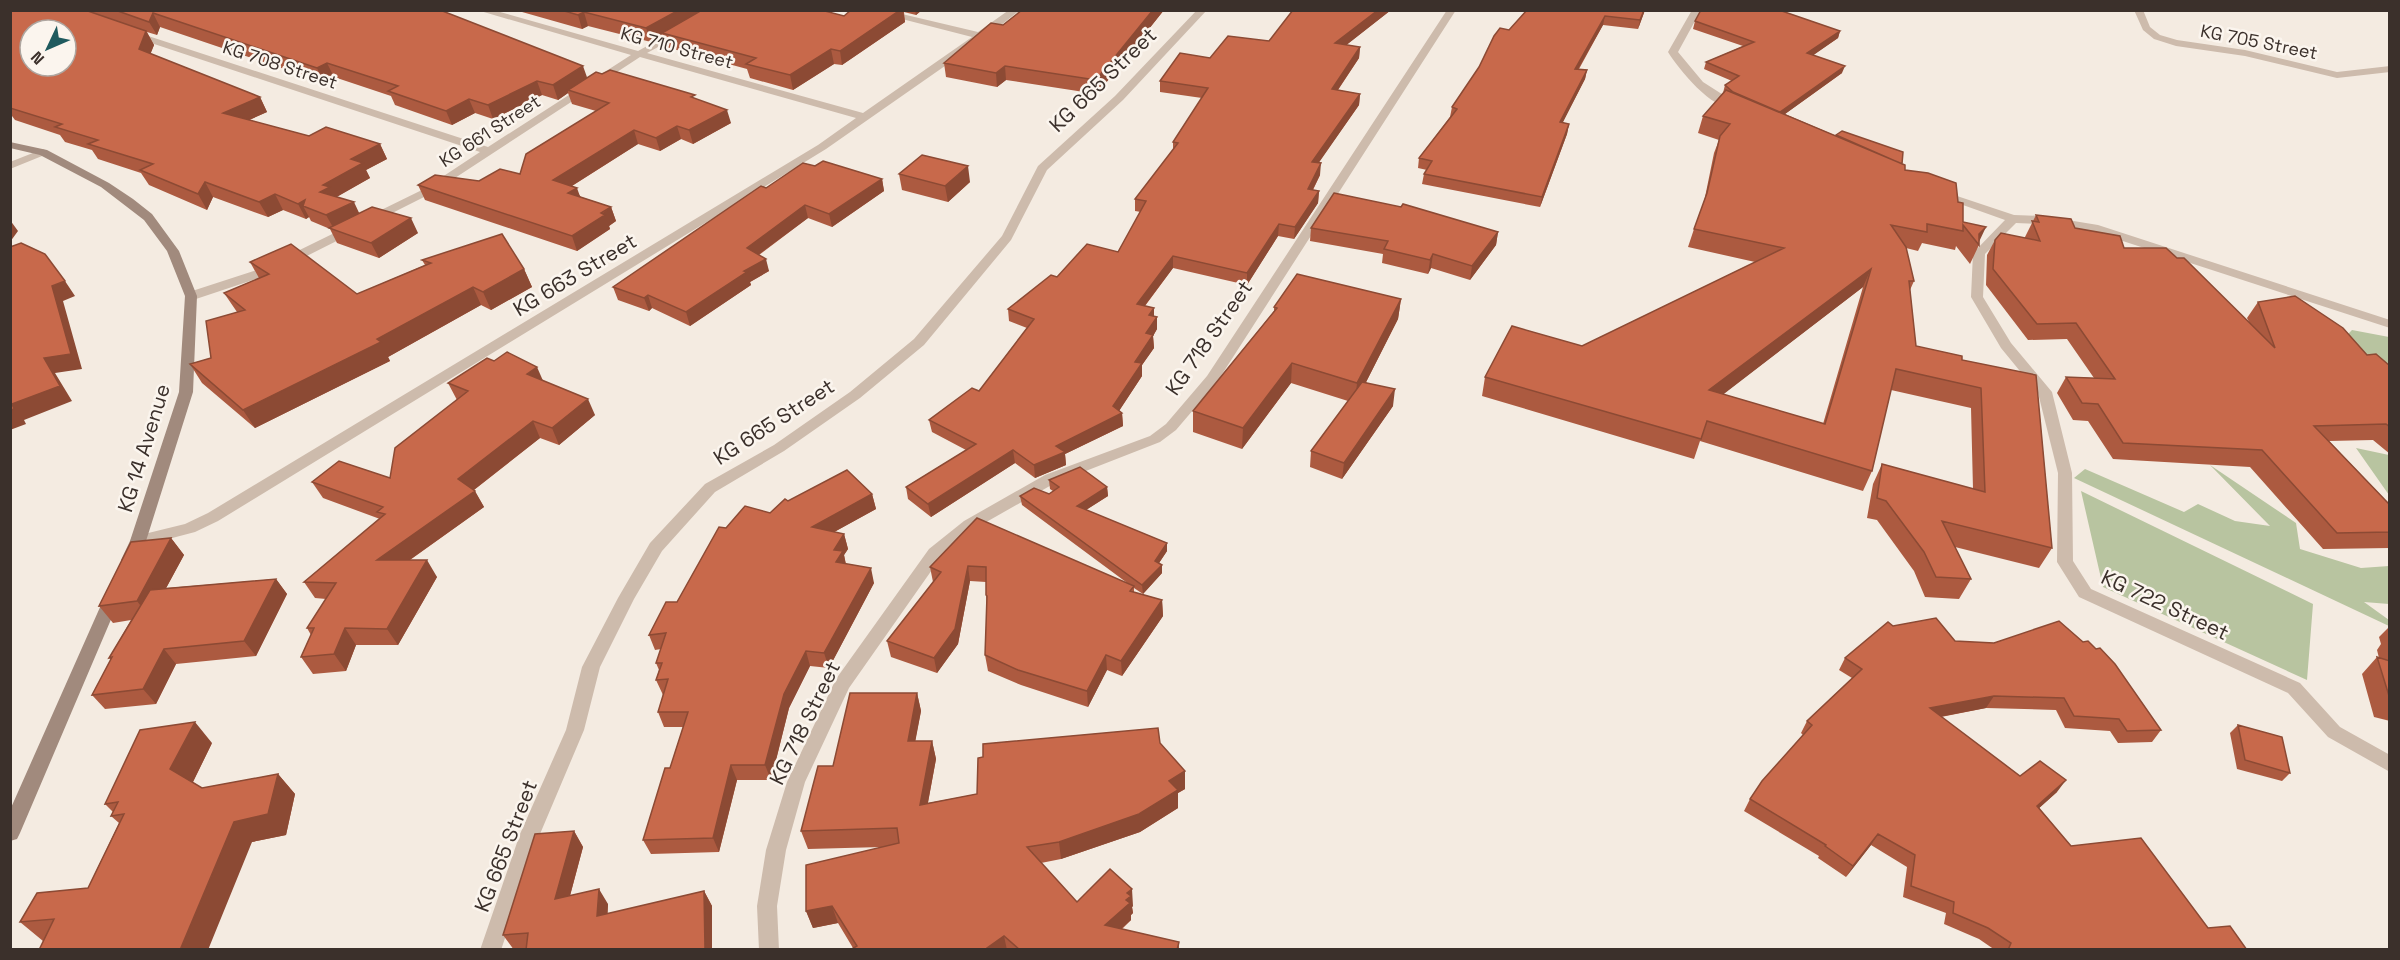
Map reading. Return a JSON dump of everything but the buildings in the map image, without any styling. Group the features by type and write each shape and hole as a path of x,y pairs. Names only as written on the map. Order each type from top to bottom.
{"main road":[{"name":"KG 14 Avenue","path":"10,145 43,152 105,185 148,217 173,251 191,296 186,392 138,541 10,833"}],"street":[{"name":"KG 710 Street","path":"481,10 637,56 865,117"},
{"path":"871,10 982,36"},
{"name":"KG 663 Street","path":"138,541 189,528 213,518 822,147 1016,10"},
{"name":"KG 665 Street","path":"490,950 530,834 574,730 591,667 626,598 656,547 710,488 798,435 855,395 920,342 1007,237 1042,168 1119,98 1203,10"},
{"name":"KG 718 Street","path":"769,950 767,906 776,850 796,782 843,684 935,553 969,525 1050,479 1137,447 1155,439 1171,427 1212,379 1452,10"},
{"path":"1697,10 1673,52 1686,72 1726,103 1748,112"},
{"name":"KG 705 Street","path":"2138,10 2146,28 2157,37 2176,43 2234,51 2337,75 2390,69"},
{"name":"KG 661 Street","path":"191,296 256,276 364,225 461,172 488,151 637,56 691,25"},
{"name":"KG 708 Street","path":"120,30 488,151"},
{"path":"10,166 43,152"},
{"path":"1926,188 2013,219 2043,220 2094,228 2390,324"},
{"name":"KG 722 Street","path":"2013,219 1979,253 1977,297 2006,345 2045,392 2065,473 2065,562 2085,593 2294,688 2334,732 2390,764"}],"green space":[{"path":"2352,330 2389,337 2389,374 2343,339"},
{"path":"2356,448 2389,455 2389,495"},
{"path":"2210,465 2296,523 2300,549 2361,568 2389,566 2389,604 2364,602 2389,620 2389,626 2074,478 2085,469 2184,512 2198,504 2235,521 2270,526"},
{"path":"2081,491 2313,604 2307,680 2103,587"}]}
